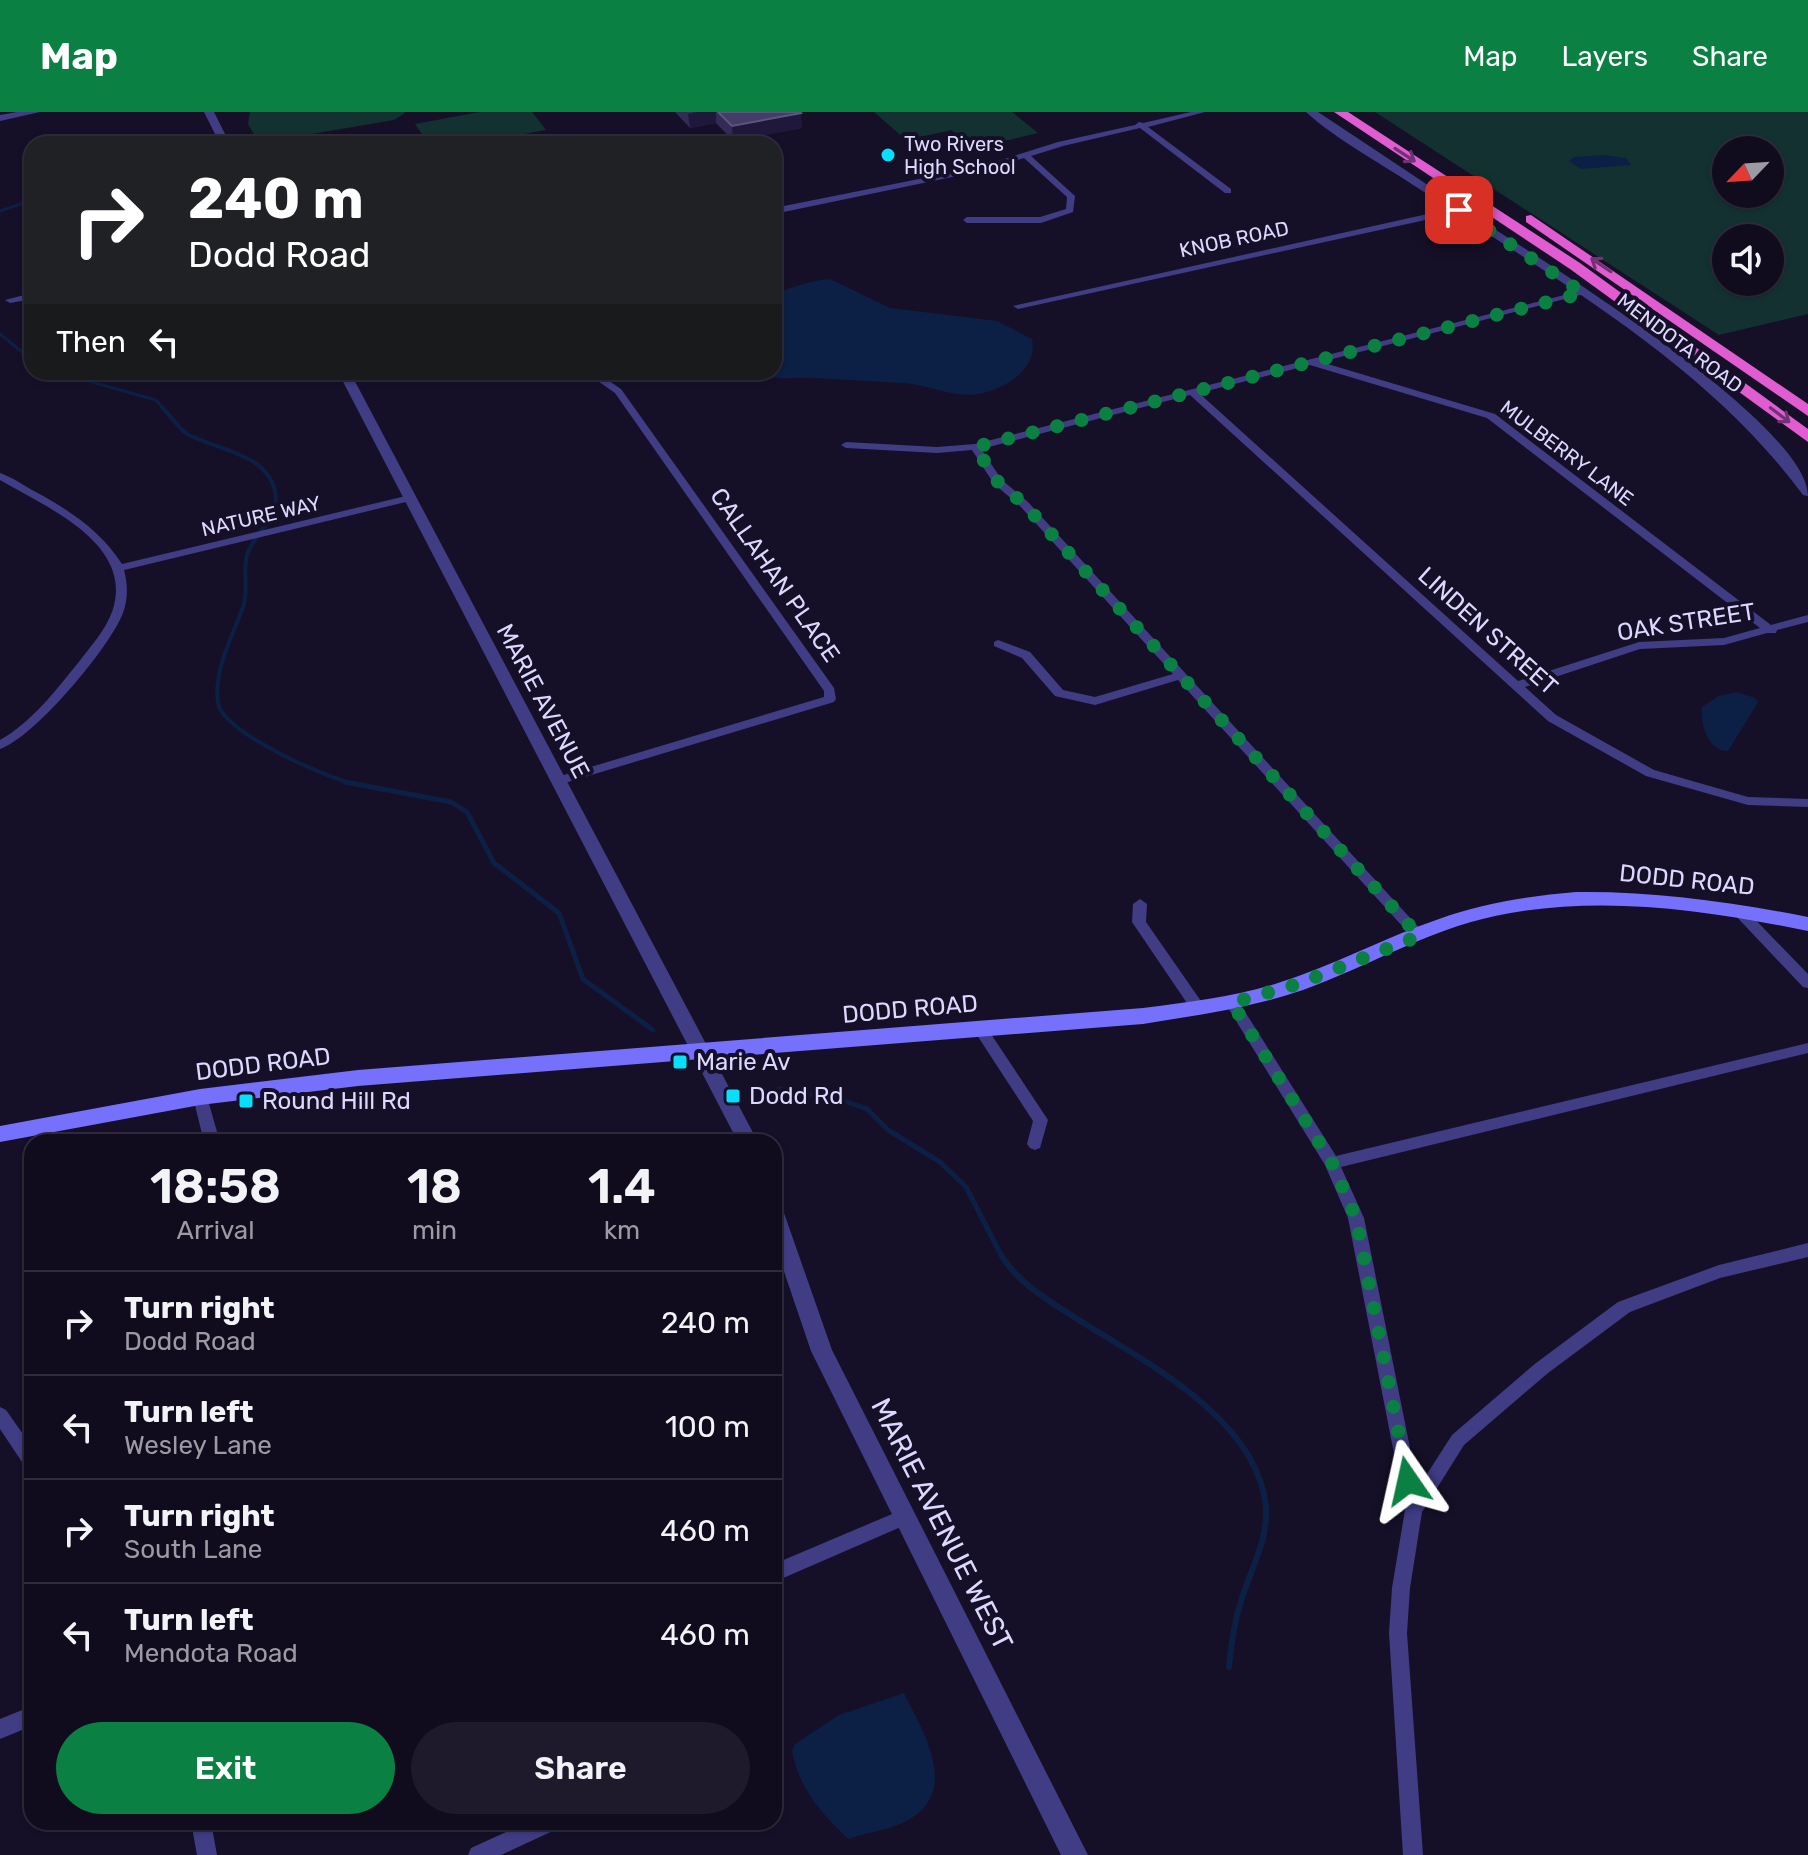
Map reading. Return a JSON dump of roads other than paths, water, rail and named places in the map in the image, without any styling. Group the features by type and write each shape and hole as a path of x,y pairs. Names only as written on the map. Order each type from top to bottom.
{"highway":[{"path":"1340,112 1611,292 1709,353 1734,357"},
{"path":"1366,112 1596,261 1808,411"},
{"path":"1611,292 1808,437"}],"main road":[{"name":"DODD ROAD","path":"0,1134 200,1097 358,1078 980,1029 1232,1003 1298,984 1492,910 1570,897 1649,897 1808,924"}],"street":[{"path":"0,118 35,112"},
{"path":"209,112 221,136"},
{"path":"782,209 1027,157 1061,144 1201,112"},
{"name":"MENDOTA ROAD","path":"1311,112 1583,293 1728,401 1770,441 1808,492"},
{"path":"1139,124 1228,191"},
{"path":"967,220 1041,220 1070,210 1071,196 1027,157"},
{"name":"KNOB ROAD","path":"1018,306 1459,210"},
{"path":"846,445 937,450 975,447 1583,293"},
{"path":"10,300 24,297"},
{"name":"MULBERRY LANE","path":"1310,362 1491,416 1772,631"},
{"name":"MARIE AVENUE","path":"348,380 701,1051"},
{"name":"CALLAHAN PLACE","path":"558,781 830,699 830,691 618,391 602,380"},
{"name":"LINDEN STREET","path":"1192,392 1515,686 1563,725 1650,773 1748,801 1808,803"},
{"path":"975,447 998,482 1024,504 1419,936"},
{"path":"0,476 106,545 120,568 119,609 104,638 36,721 0,745"},
{"name":"NATURE WAY","path":"120,568 410,498"},
{"name":"OAK STREET","path":"1515,686 1639,646 1724,641 1772,631 1808,618"},
{"path":"998,644 1026,655 1059,693 1095,701 1179,676"},
{"path":"1140,904 1139,922 1198,1008"},
{"path":"1738,910 1808,983"},
{"path":"1232,1003 1332,1163 1356,1218 1414,1510 1401,1588 1398,1633 1413,1855"},
{"path":"980,1029 1041,1120 1035,1144"},
{"path":"1332,1163 1808,1048"},
{"path":"701,1051 744,1134"},
{"path":"200,1097 210,1134"},
{"name":"MARIE AVENUE WEST","path":"782,1236 822,1351 1075,1855"},
{"path":"1414,1510 1458,1440 1542,1368 1624,1307 1719,1272 1808,1250"},
{"path":"0,1415 24,1450"},
{"path":"782,1570 904,1517"},
{"path":"0,1729 24,1719"},
{"path":"202,1830 207,1855"},
{"path":"478,1855 533,1830"}],"water":[{"path":"1605,155 1626,158 1631,165 1581,169 1569,161 1574,157"},
{"path":"830,279 890,308 997,321 1032,339 1030,360 1009,383 969,395 904,383 782,378 782,291"},
{"path":"1737,692 1758,702 1728,751 1721,750 1710,742 1702,721 1702,707 1719,696"},
{"path":"904,1693 932,1757 935,1774 933,1790 927,1804 913,1817 848,1839 812,1799 800,1777 792,1751 795,1744 839,1715"}],"waterway":[{"path":"0,211 24,203"},
{"path":"0,334 24,354"},
{"path":"85,380 156,400 164,409"},
{"path":"162,407 187,434 238,454 262,468 275,491 276,501 271,517 247,555 244,604 221,665 217,690 218,703 224,715 256,740 278,752 322,773 354,784"},
{"path":"345,782 354,784"},
{"path":"354,784 451,802 467,812 494,863 559,913 583,979 653,1030"},
{"path":"779,1089 835,1098 867,1109 888,1130 940,1162 966,1187 1002,1257"},
{"path":"1001,1255 1034,1290 1192,1395 1220,1419 1242,1446 1258,1476 1266,1520 1236,1618 1229,1667"}],"place":[{"name":"Two Rivers High School","path":"888,155"},
{"name":"Marie Av","path":"680,1062"},
{"name":"Dodd Rd","path":"733,1096"},
{"name":"Round Hill Rd","path":"246,1101"}]}
